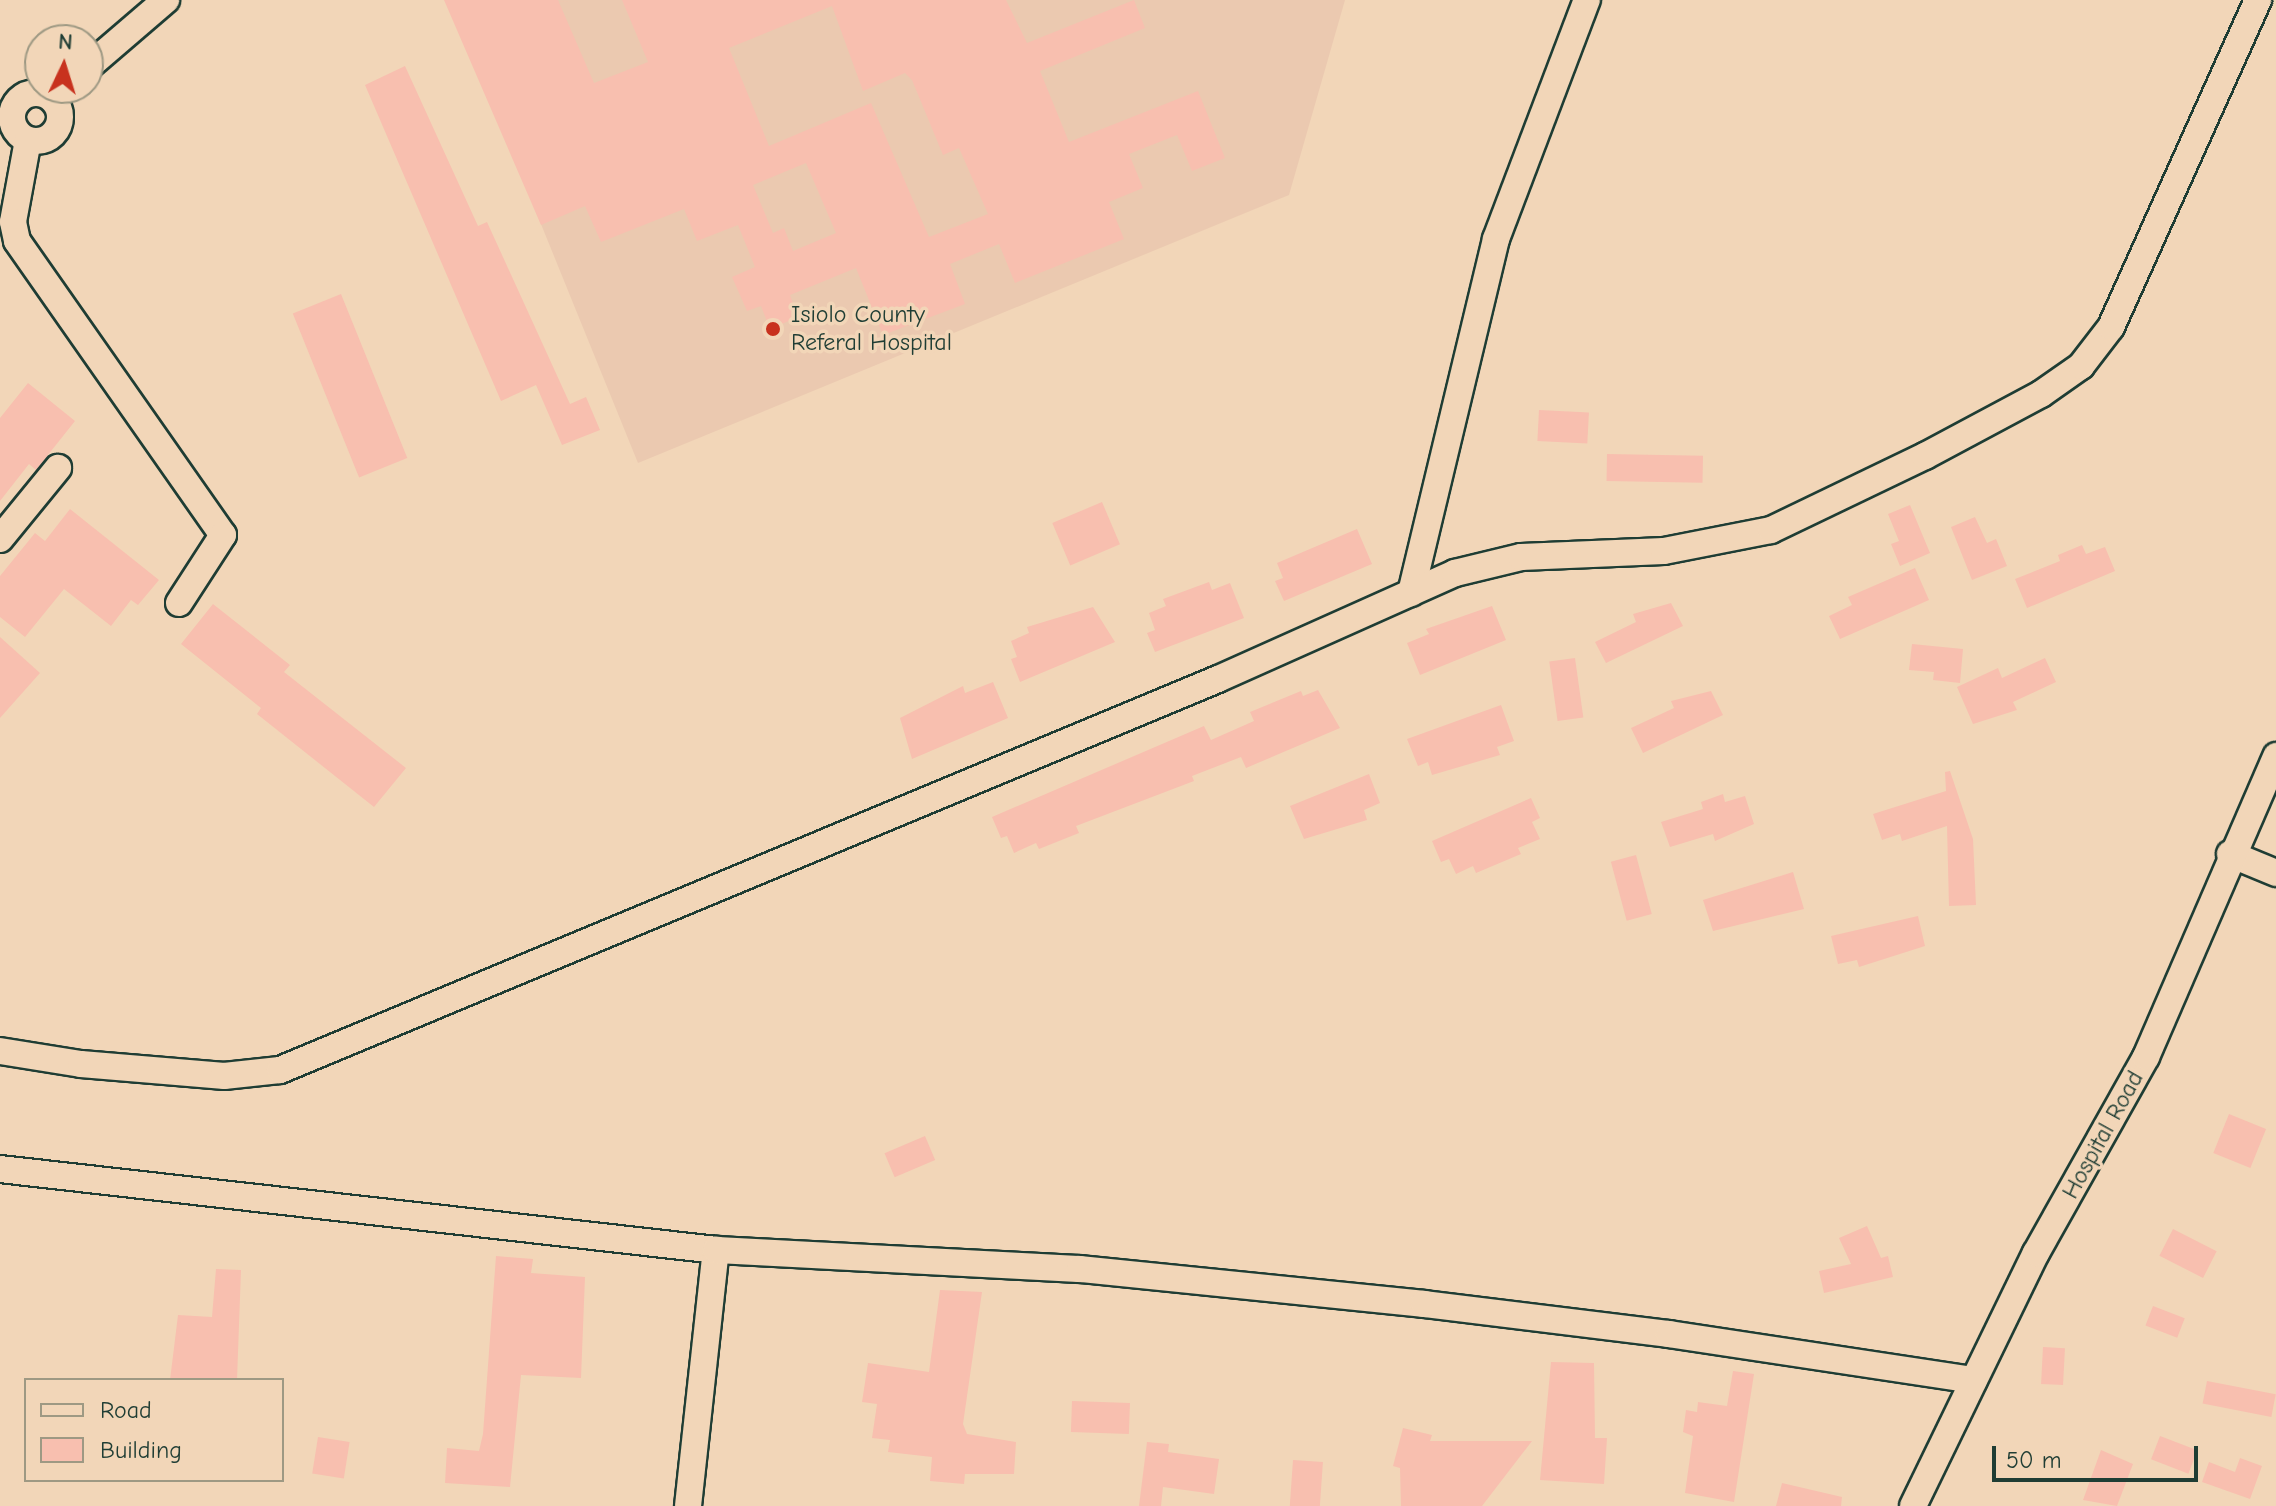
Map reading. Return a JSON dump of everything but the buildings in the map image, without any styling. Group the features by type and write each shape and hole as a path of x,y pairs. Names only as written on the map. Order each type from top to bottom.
{"street":[{"path":"104,53 166,0"},
{"path":"1411,593 1496,239 1587,0"},
{"path":"0,1051 224,1076 280,1070 1218,679 1455,573 1521,557 1664,551 1771,530 1925,456 2081,366 2111,327 2258,0"},
{"path":"9,95 11,119 28,140 13,222 17,241 223,535 179,603"},
{"path":"28,140 47,139 59,125 58,104"},
{"path":"0,539 58,468"},
{"name":"Hospital Road","path":"1913,1506 2036,1253 2146,1057 2230,854 2276,756"},
{"path":"2230,854 2276,873"},
{"path":"0,1169 716,1250 1080,1269 1424,1304 1669,1334 1974,1380"},
{"path":"688,1506 716,1250"}],"shaded area":[{"name":"Isiolo County Referal Hospital","path":"450,0 1345,0 1289,195 638,463"}],"place":[{"name":"Isiolo County Referal Hospital","path":"773,329"}]}
